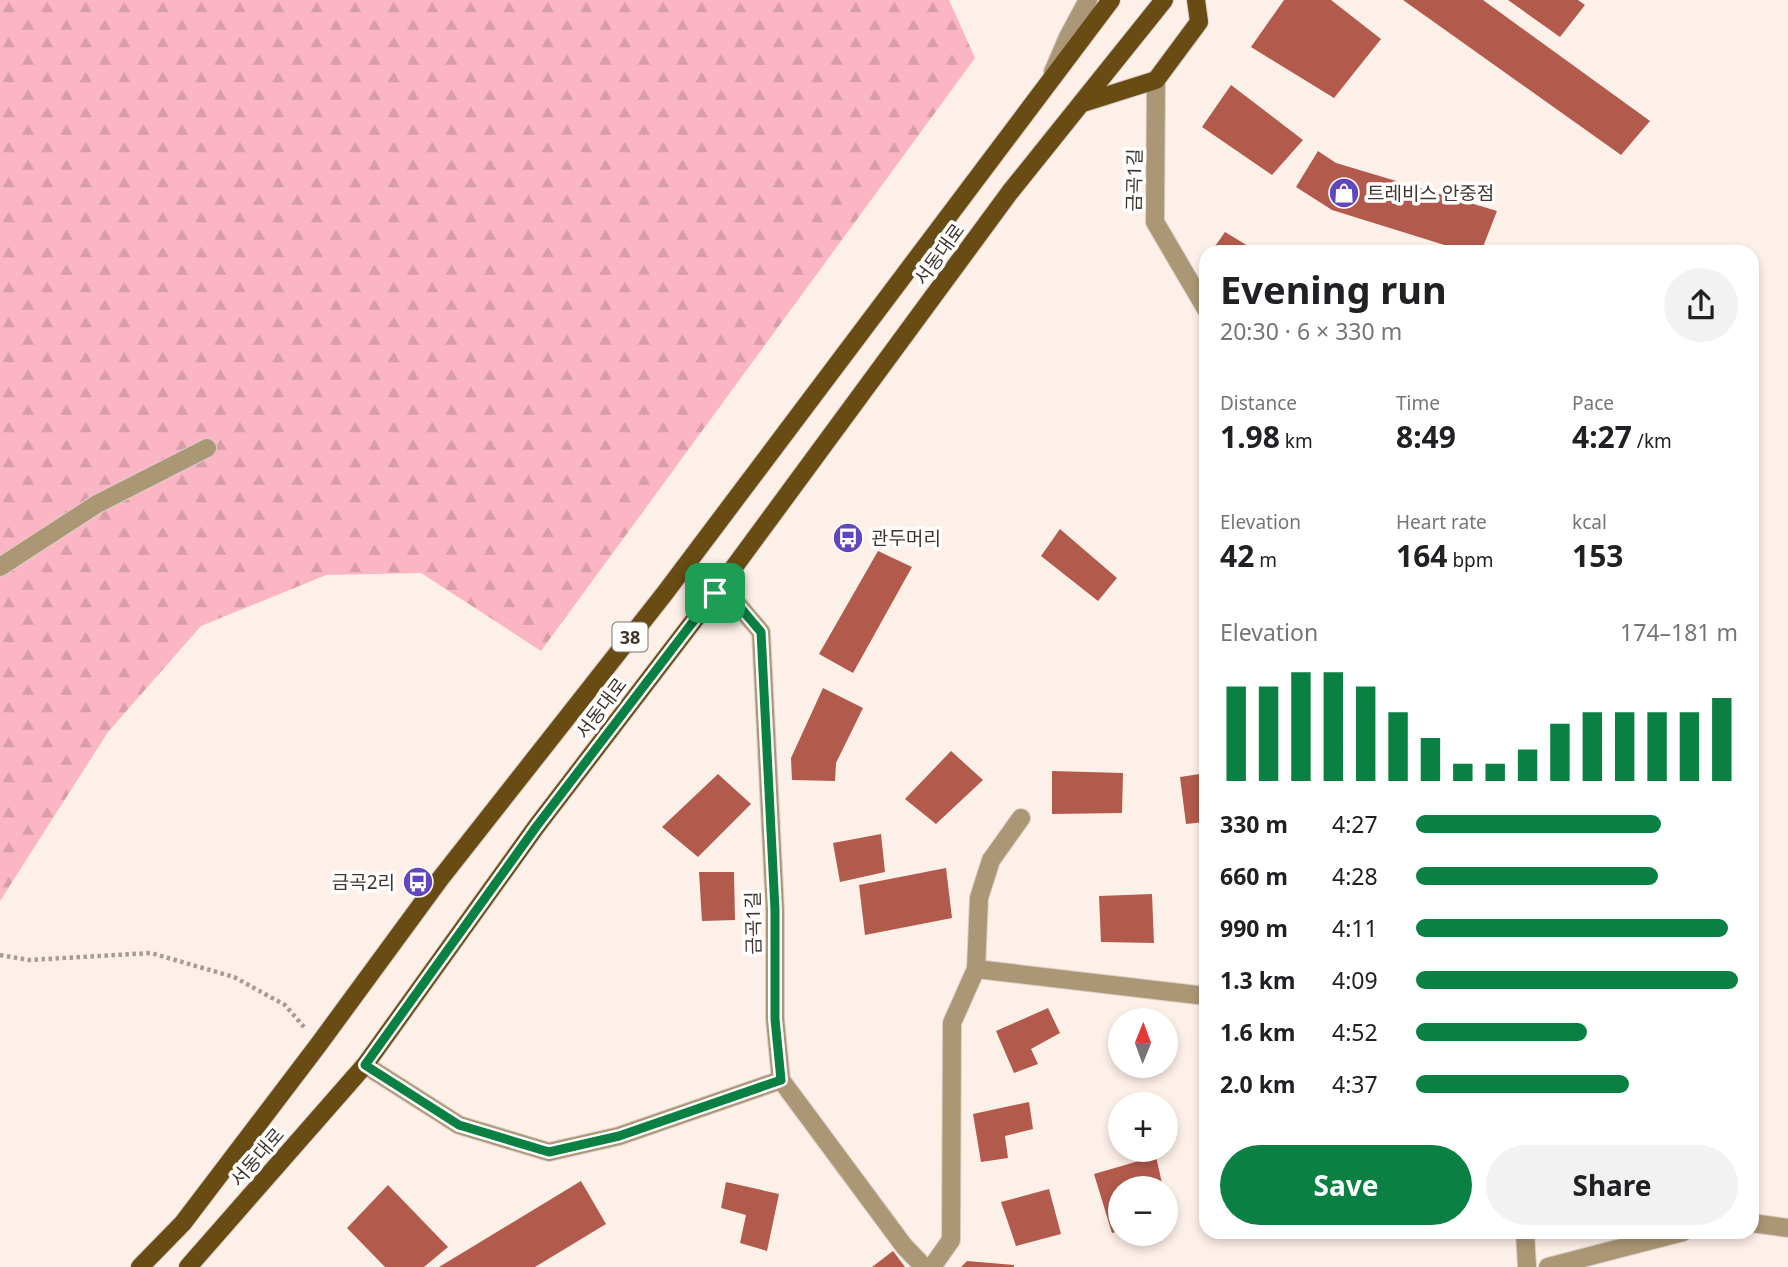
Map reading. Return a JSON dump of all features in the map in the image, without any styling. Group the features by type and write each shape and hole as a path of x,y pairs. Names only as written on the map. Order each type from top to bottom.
{"main road":[{"name":"서동대로","path":"140,1267 183,1223 440,878 683,569 1111,0"},
{"name":"서동대로","path":"188,1267 365,1065 536,827 715,593 1010,192 1164,0"},
{"path":"1083,103 1156,80 1199,22 1196,0"}],"street":[{"path":"1047,86 1068,37 1088,0"},
{"name":"금곡1길","path":"1156,80 1154,222 1199,297"},
{"path":"0,567 97,505 207,448"},
{"name":"금곡1길","path":"683,569 715,593 739,606 761,632 775,910 775,1019 781,1080"},
{"path":"932,1267 951,1240 952,1023 976,969 979,898 991,860 1021,818"},
{"path":"976,969 1199,995"},
{"path":"365,1065 459,1125 549,1152 619,1136 781,1080 904,1246 924,1267"},
{"path":"1759,1224 1788,1228"},
{"path":"1525,1239 1527,1267"},
{"path":"1548,1267 1656,1239"}],"path":[{"path":"0,955 29,960 151,953 234,977 285,1005 318,1044"}],"green space":[{"path":"0,0 949,0 975,58 541,651 421,573 326,575 201,626 108,732 0,901"}],"building":[{"path":"1284,0 1331,0 1381,39 1334,98 1251,47"},
{"path":"1403,0 1483,0 1650,121 1621,155"},
{"path":"1508,0 1578,0 1585,5 1560,37"},
{"path":"1231,85 1303,140 1272,175 1202,127"},
{"path":"1318,151 1336,163 1497,211 1484,245 1444,245 1332,210 1296,187"},
{"path":"1225,232 1246,245 1216,245"},
{"path":"1060,529 1117,578 1098,601 1041,556"},
{"path":"878,551 912,567 853,673 819,654"},
{"path":"823,688 863,708 836,763 835,781 792,780 791,758"},
{"path":"951,751 983,780 936,824 905,799"},
{"path":"1052,771 1123,773 1122,813 1052,814"},
{"path":"718,774 751,804 698,857 662,827"},
{"path":"1199,774 1199,823 1186,824 1180,777"},
{"path":"881,834 885,872 840,882 833,843"},
{"path":"946,868 952,918 865,935 859,885"},
{"path":"699,872 734,872 735,920 702,921"},
{"path":"1152,894 1154,943 1101,942 1099,896"},
{"path":"1048,1008 1060,1033 1031,1049 1038,1064 1014,1073 996,1031"},
{"path":"1029,1102 1033,1129 1005,1136 1008,1158 981,1162 973,1114"},
{"path":"1135,1162 1157,1162 1160,1176 1108,1176 1108,1220 1094,1174"},
{"path":"581,1181 606,1224 535,1267 439,1267"},
{"path":"726,1182 779,1194 767,1251 740,1243 746,1215 721,1208"},
{"path":"388,1185 448,1247 424,1267 385,1267 347,1228"},
{"path":"1049,1189 1061,1234 1016,1246 1001,1202"},
{"path":"893,1251 905,1267 872,1267"},
{"path":"967,1261 1014,1265 1014,1267 961,1267"}],"place":[{"name":"트레비스 안중점","path":"1344,193"},
{"name":"관두머리","path":"848,538"},
{"name":"금곡2리","path":"418,882"}],"route":[{"path":"715,593 739,606 761,632 775,910 775,1019 781,1080 619,1136 549,1152 459,1125 365,1065 536,827 715,593"}]}
